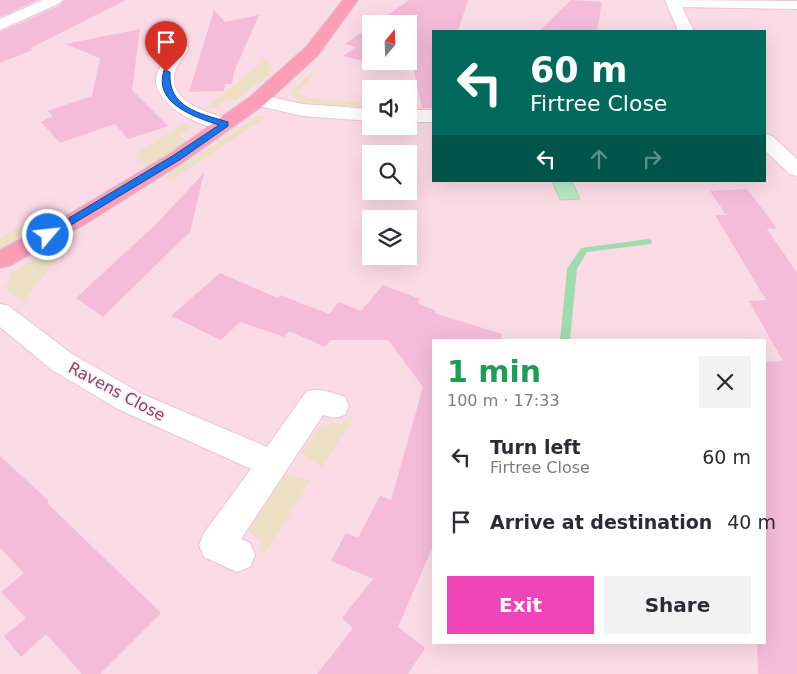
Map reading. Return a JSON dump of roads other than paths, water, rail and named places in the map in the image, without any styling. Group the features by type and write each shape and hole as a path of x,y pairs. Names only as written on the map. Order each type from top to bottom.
{"main road":[{"path":"0,260 79,218 178,157 258,100 312,51 351,0"}],"street":[{"path":"0,25 55,0"},
{"path":"686,30 672,1 797,5"},
{"path":"160,48 200,49"},
{"path":"181,49 166,72 166,86 173,98 188,112 225,124"},
{"path":"258,100 302,110 362,114"},
{"path":"417,116 432,116"},
{"path":"766,141 797,170"},
{"name":"Ravens Close","path":"0,313 62,362 131,402 273,464"},
{"path":"237,555 217,545 317,400 334,406"}],"waterway":[{"path":"565,339 572,269 584,250 648,242"}]}
